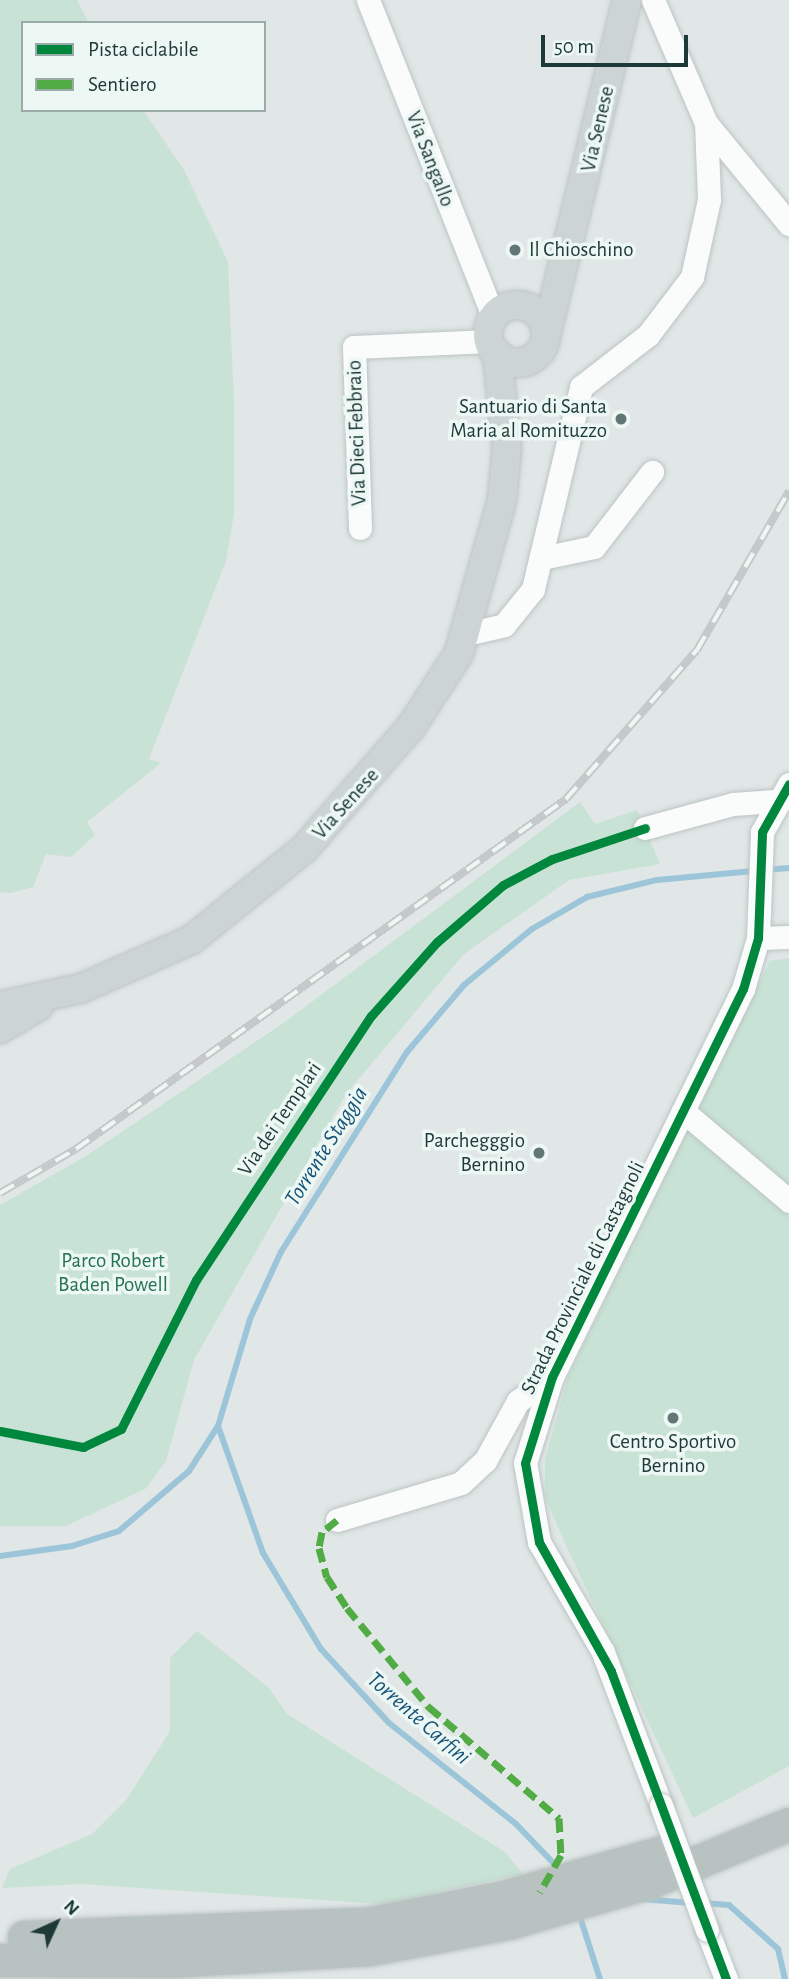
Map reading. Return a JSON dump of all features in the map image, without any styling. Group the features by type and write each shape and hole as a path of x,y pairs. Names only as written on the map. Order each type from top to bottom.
{"highway":[{"path":"648,1870 789,1801"},
{"path":"0,1959 168,1961 370,1949 648,1870 789,1824"},
{"path":"0,1937 367,1924 508,1909"}],"main road":[{"name":"Via Senese","path":"0,1006 57,996 191,940 294,857 411,727 446,678 466,634 502,499 506,439 515,383 525,361 540,351 568,258 627,0"},
{"name":"Via Senese","path":"527,307 568,258"},
{"path":"525,361 493,337 509,306 527,307 541,317 546,335"},
{"name":"Via Senese","path":"493,337 506,439"},
{"path":"0,1029 57,996"}],"street":[{"name":"Via Sangallo","path":"368,0 493,337"},
{"path":"653,0 706,122 789,224"},
{"path":"466,634 485,633 512,618 533,589 581,387 661,321 697,263 711,180 706,122"},
{"name":"Via Dieci Febbraio","path":"360,528 354,347 493,337"},
{"path":"542,558 594,547 652,472"},
{"path":"645,828 785,787"},
{"name":"Strada Provinciale di Castagnoli","path":"726,1979 603,1652 550,1565 529,1508 526,1453 552,1377 738,999 758,927 760,839 785,787"},
{"path":"758,927 789,937"},
{"path":"683,1111 789,1201"},
{"path":"337,1520 461,1483 485,1461 518,1401 552,1377"}],"green space":[{"path":"0,0 77,0 88,21 21,21 21,112 144,112 184,170 228,262 234,406 234,514 226,561 149,759 161,763 87,822 95,835 71,857 46,854 33,887 11,893 0,892"},
{"name":"Parco Robert Baden Powell","path":"580,802 595,824 637,810 660,864 569,880 464,954 346,1094 194,1360 166,1461 145,1489 66,1526 0,1526 0,1205 86,1156 282,1024"},
{"name":"Centro Sportivo Bernino","path":"789,958 789,1766 693,1818 545,1497 545,1460 568,1377 770,961"},
{"path":"197,1631 269,1688 287,1714 505,1852 523,1874 381,1904 81,1884 2,1888 10,1869 92,1834 127,1799 170,1731 170,1658"}],"waterway":[{"name":"Torrente Staggia","path":"765,870 789,868"},
{"name":"Torrente Staggia","path":"0,1556 72,1546 119,1531 189,1471 218,1426 250,1319 281,1252 407,1052 464,985 532,929 587,897 657,880 754,871"},
{"name":"Torrente Carfini","path":"218,1426 263,1553 321,1649 389,1723 516,1824 562,1872"},
{"path":"642,1899 691,1903"},
{"path":"702,1903 729,1905 778,1949 785,1979"},
{"name":"Torrente Carfini","path":"579,1914 600,1979"}],"railway":[{"path":"0,1193 76,1149 566,799 697,650 789,491"}],"marked path":[{"path":"337,1520 322,1532 319,1548 327,1577 347,1608 429,1707 559,1818 561,1855 540,1892"}],"cycle path":[{"path":"726,1979 611,1671 539,1542 525,1463 552,1377 743,989 758,938 762,832 789,784"},
{"name":"Via dei Templari","path":"0,1431 83,1447 121,1429 196,1280 371,1016 437,942 503,885 552,859 645,828"}],"place":[{"name":"Il Chioschino","path":"515,250"},
{"name":"Santuario di Santa Maria al Romituzzo","path":"621,419"},
{"name":"Parchegggio Bernino","path":"539,1153"},
{"name":"Centro Sportivo Bernino","path":"673,1418"}]}
